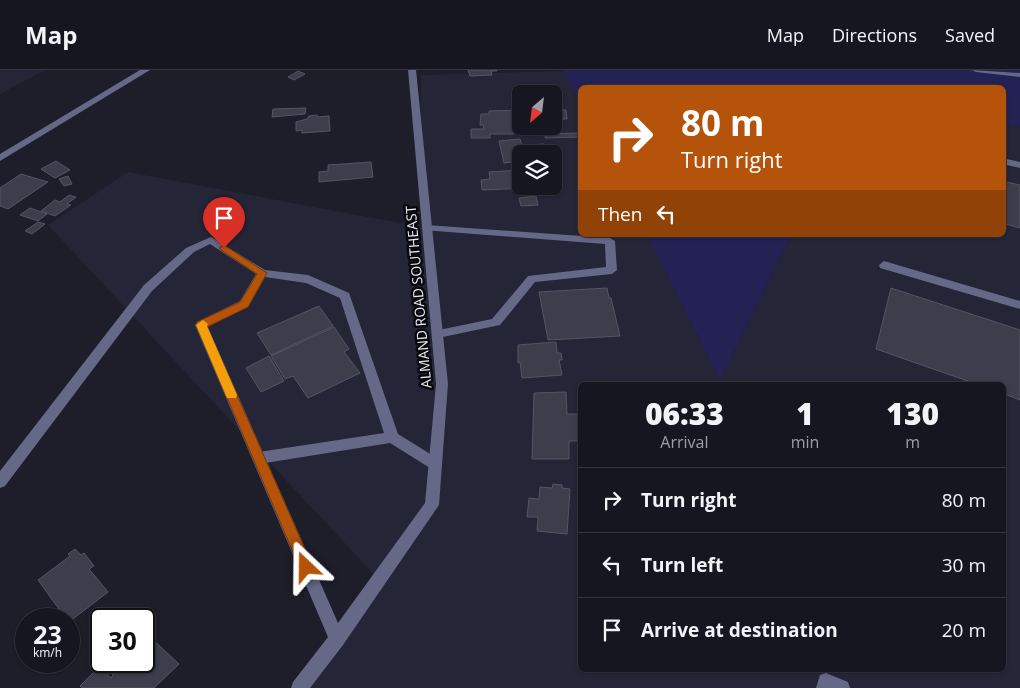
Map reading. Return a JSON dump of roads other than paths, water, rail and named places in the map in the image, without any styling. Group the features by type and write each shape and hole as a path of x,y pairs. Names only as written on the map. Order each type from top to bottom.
{"street":[{"path":"0,158 146,70"},
{"name":"ALMAND ROAD SOUTHEAST","path":"299,688 337,639 432,505 442,384 412,70"},
{"path":"976,70 1020,75"},
{"path":"1006,162 1020,165"},
{"path":"427,228 610,241 612,270 532,279 496,322 438,334"},
{"path":"0,482 148,288 190,250 212,240 262,273 308,279 344,296 392,437 435,464"},
{"path":"884,264 1020,305"},
{"path":"262,273 244,304 201,325 337,639"},
{"path":"259,458 392,437"},
{"path":"824,688 826,681 842,688"}]}
